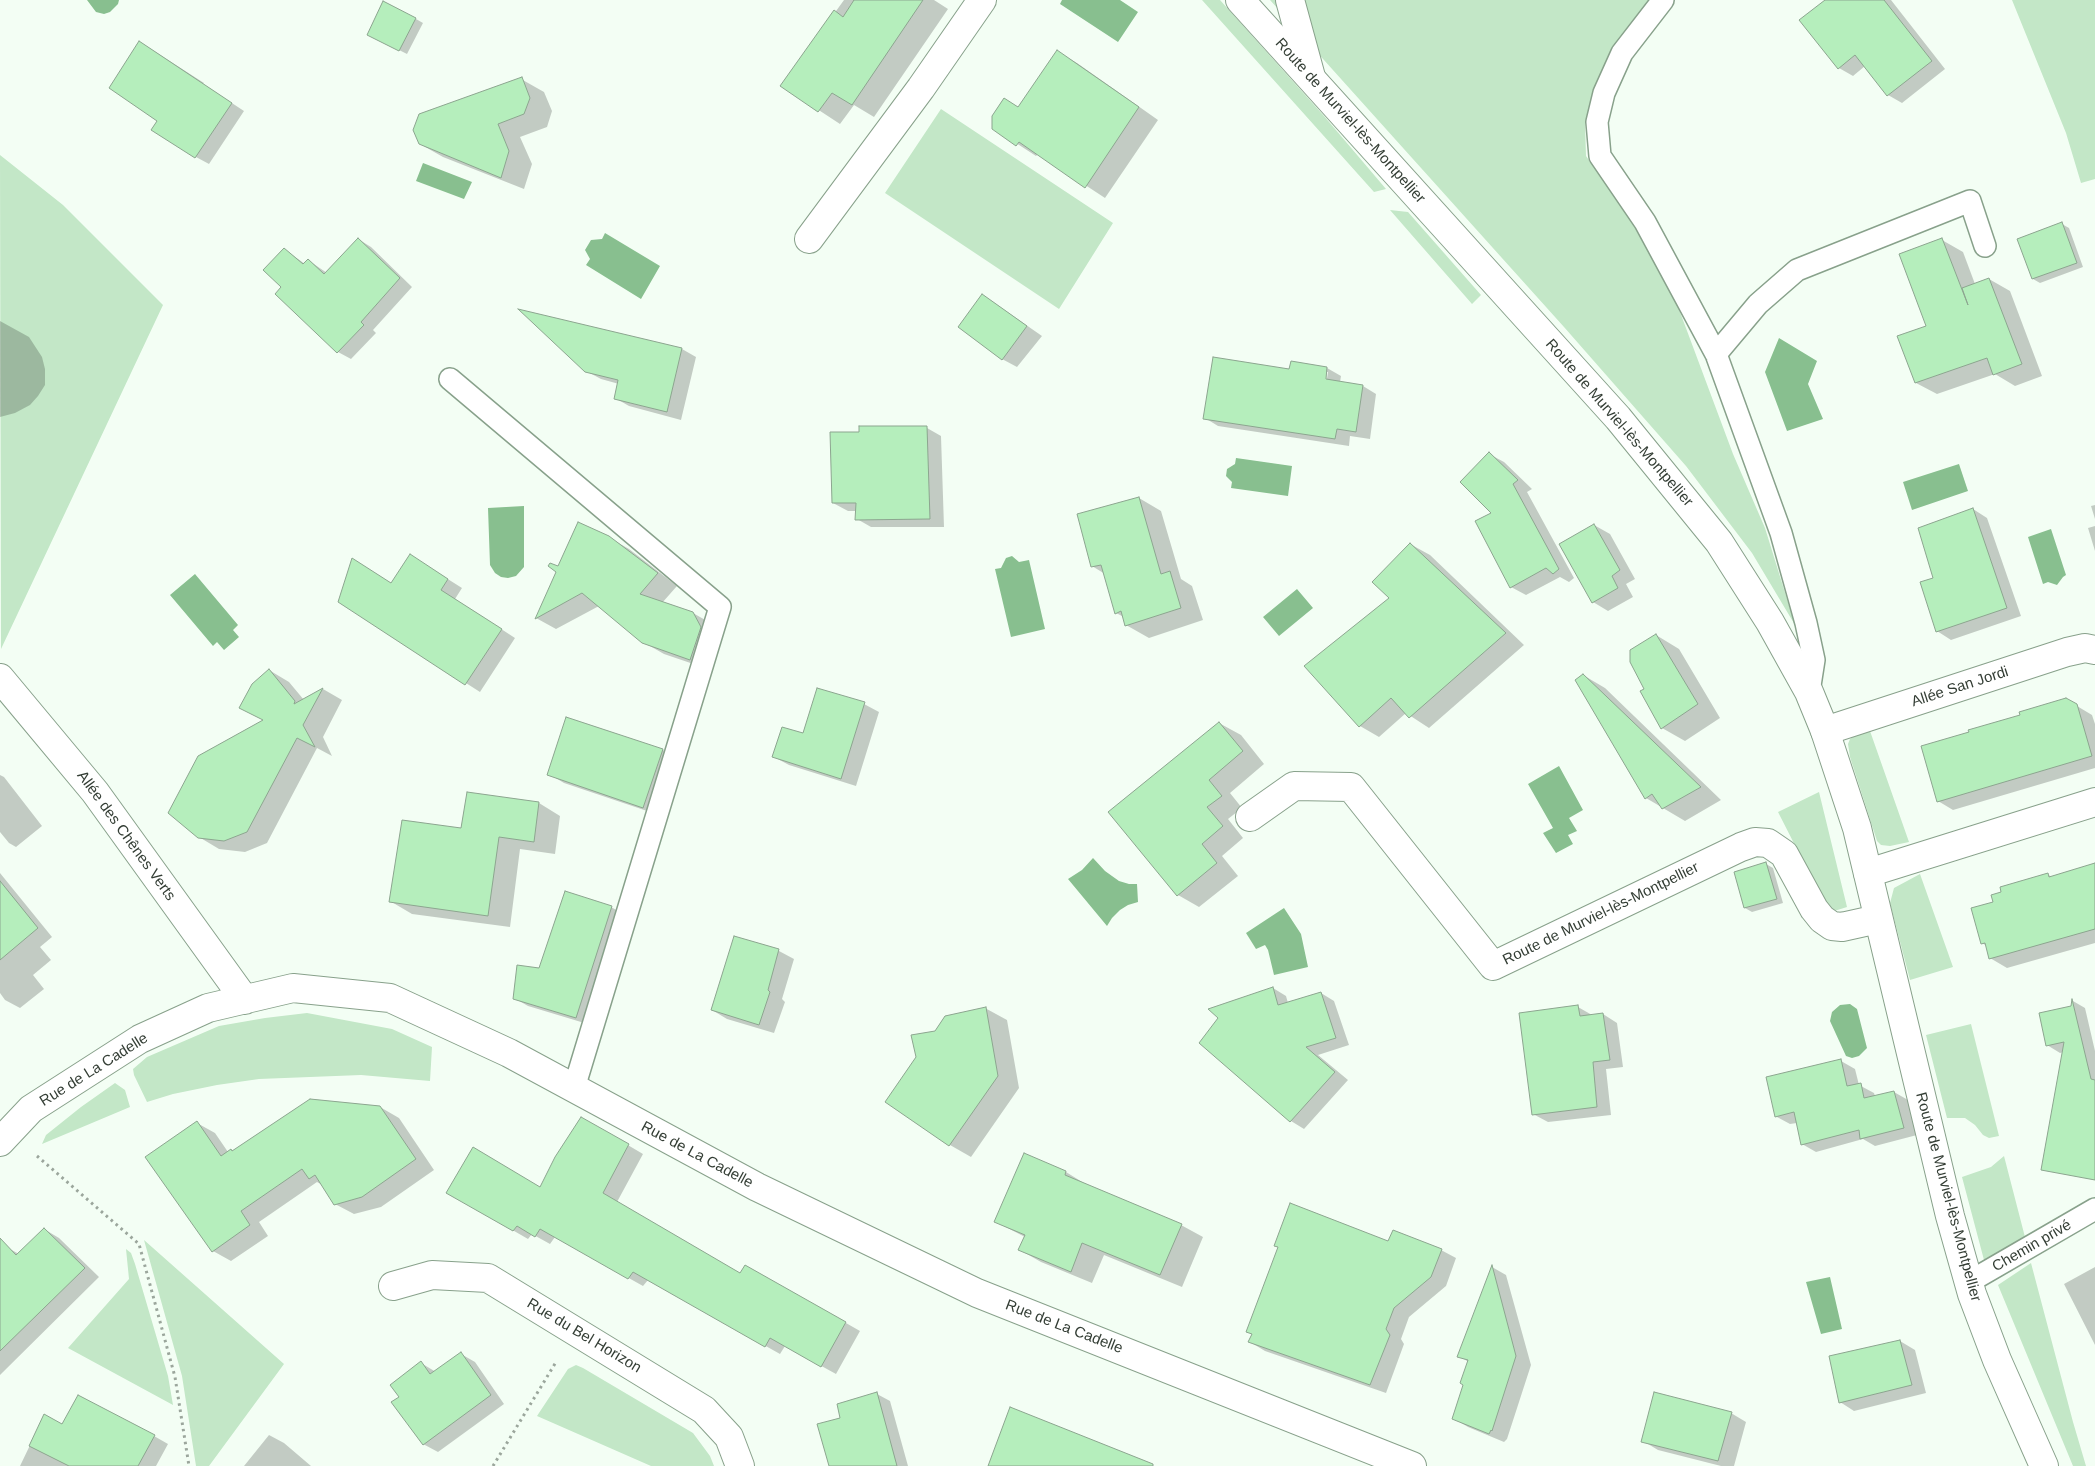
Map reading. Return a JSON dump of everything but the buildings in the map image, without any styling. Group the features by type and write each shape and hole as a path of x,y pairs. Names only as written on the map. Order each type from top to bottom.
{"street":[{"path":"809,238 921,88 982,0"},
{"name":"Route de Murviel-lès-Montpellier","path":"1240,0 1618,418 1656,463 1719,542 1770,622 1809,692 1825,731 1857,828 1950,1216 1969,1282 1986,1336 2044,1466"},
{"path":"1290,0 1311,77"},
{"name":"Allée San Jordi","path":"1825,731 2067,652 2085,648 2095,650"},
{"name":"Allée des Chênes Verts","path":"0,678 95,792 245,1000"},
{"name":"Route de Murviel-lès-Montpellier","path":"1250,817 1294,786 1351,787 1493,966 1741,846 1755,842 1768,843 1784,854 1822,920 1832,926 1842,927 1878,919"},
{"path":"1868,873 2095,802"},
{"name":"Rue de La Cadelle","path":"5,1137 31,1109 140,1039 208,1008 293,988 390,998 509,1053 757,1187 977,1293 1412,1466"},
{"name":"Rue du Bel Horizon","path":"393,1286 432,1275 488,1278 704,1410 729,1437 740,1466"}],"lane":[{"path":"1663,0 1622,53 1604,93 1597,122 1600,156 1645,222 1716,354 1781,533 1806,623 1814,660 1809,692"},
{"path":"1716,354 1758,304 1797,270 1970,201 1985,246"},
{"path":"450,380 720,607 574,1088"},
{"name":"Chemin privé","path":"1969,1282 2095,1209"}],"path":[{"path":"5,1137 139,1244 175,1377 189,1466"},
{"path":"493,1466 574,1331"}],"shaded area":[{"path":"87,0 119,0 118,4 110,12 104,14 96,12"},
{"path":"1062,0 1120,0 1138,12 1118,42 1060,4"},
{"path":"1202,0 1220,0 1324,116 1386,189 1374,192"},
{"path":"1270,0 1650,0 1599,79 1585,123 1586,156 1642,235 1674,296 1733,454 1765,528 1795,625 1752,553 1686,466 1564,327"},
{"path":"2012,0 2095,0 2095,179 2081,183 2066,133"},
{"path":"941,109 1113,223 1059,309 885,193"},
{"path":"0,155 63,205 163,305 1,649"},
{"path":"423,163 472,182 464,199 416,181"},
{"path":"1390,210 1408,212 1481,295 1472,304"},
{"path":"605,233 660,266 641,299 586,265 590,259 585,250 591,240 602,239"},
{"path":"1779,338 1817,361 1808,384 1823,419 1787,431 1765,372"},
{"path":"1236,458 1292,466 1288,496 1231,488 1232,482 1226,476 1227,469 1235,464"},
{"path":"1959,464 1968,491 1912,510 1903,482"},
{"path":"524,506 524,567 516,576 501,577 495,573 490,565 488,508"},
{"path":"2051,529 2066,575 2057,585 2048,582 2043,584 2028,537"},
{"path":"1012,556 1019,562 1029,560 1045,629 1011,637 995,569 1001,568 1006,558"},
{"path":"195,574 238,625 233,630 239,637 224,650 217,642 213,646 170,595"},
{"path":"1297,589 1313,608 1279,636 1263,617"},
{"path":"1870,731 1909,842 1890,846 1881,845 1877,841 1850,757 1848,744 1850,739 1856,735"},
{"path":"1559,766 1583,810 1569,818 1577,831 1568,835 1573,844 1556,853 1543,833 1553,828 1528,784"},
{"path":"1819,792 1847,907 1831,912 1828,910 1778,812"},
{"path":"1093,858 1105,871 1119,881 1137,884 1138,902 1120,910 1107,926 1068,879 1082,870"},
{"path":"1920,874 1953,967 1910,980 1890,903 1894,888"},
{"path":"1284,908 1301,934 1308,967 1274,975 1265,945 1256,949 1246,933"},
{"path":"1850,1004 1857,1009 1867,1048 1859,1056 1852,1058 1846,1056 1830,1021 1832,1012 1840,1005"},
{"path":"307,1013 392,1029 432,1047 430,1081 361,1075 259,1079 173,1094 147,1102 134,1075 133,1069 147,1057 219,1026"},
{"path":"1971,1024 1999,1136 1989,1138 1983,1135 1975,1125 1965,1118 1947,1118 1926,1035"},
{"path":"115,1083 125,1090 130,1107 42,1144 46,1135"},
{"path":"2004,1156 2026,1241 1984,1260 1962,1177 1991,1167"},
{"path":"144,1240 284,1364 209,1466 196,1466 182,1376"},
{"path":"126,1249 131,1253 135,1264 168,1376 173,1405 68,1348 129,1279"},
{"path":"2031,1263 2086,1466 2073,1466 1998,1285"},
{"path":"1830,1277 1842,1329 1821,1334 1806,1282"},
{"path":"576,1365 693,1433 710,1456 714,1466 651,1466 537,1416 568,1369"}]}
